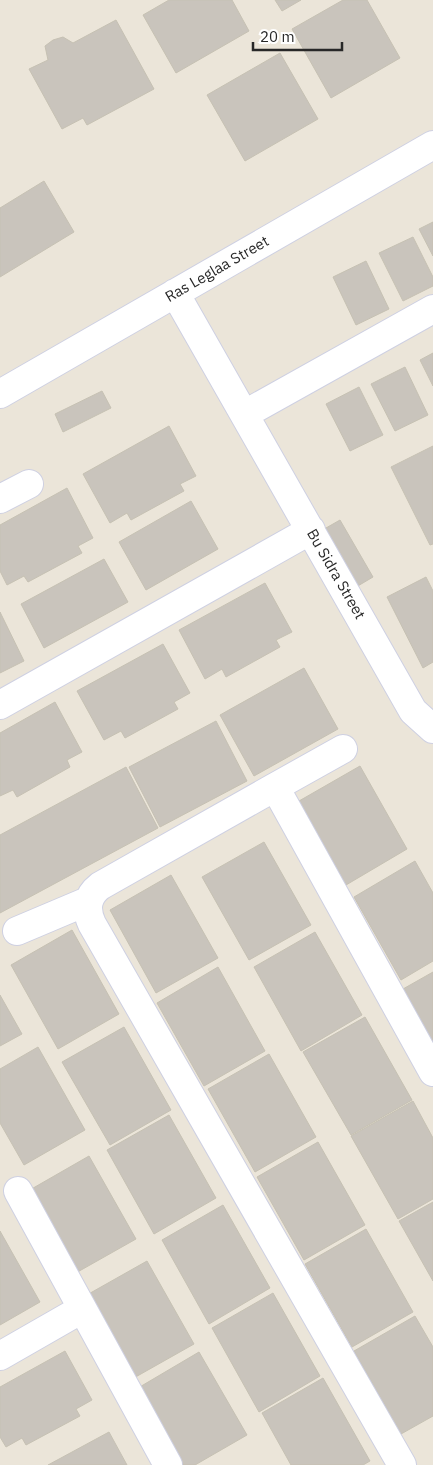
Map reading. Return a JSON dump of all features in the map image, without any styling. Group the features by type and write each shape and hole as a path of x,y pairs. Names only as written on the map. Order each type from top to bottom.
{"street":[{"name":"Ras Leglaa Street","path":"0,394 433,145"},
{"name":"Bu Sidra Street","path":"176,293 414,711 433,729"},
{"path":"245,414 433,309"},
{"path":"0,499 29,484"},
{"path":"0,705 311,530"},
{"path":"343,749 100,886 91,895 87,909 92,924 402,1465"},
{"path":"276,787 433,1072"},
{"path":"17,932 88,901"},
{"path":"18,1191 168,1465"},
{"path":"0,1356 82,1309"}],"building":[{"path":"169,0 232,0 249,31 176,73 143,15"},
{"path":"275,0 301,0 282,11"},
{"path":"343,0 367,0 400,58 331,98 292,29"},
{"path":"116,20 154,89 87,125 83,118 62,129 29,69 48,60 45,46 53,40 63,37 73,43"},
{"path":"280,53 318,119 245,161 207,95"},
{"path":"44,181 74,232 0,277 0,208"},
{"path":"433,222 433,256 419,229"},
{"path":"413,237 433,277 433,286 403,301 379,253"},
{"path":"366,261 389,309 356,325 333,277"},
{"path":"433,353 433,386 420,360"},
{"path":"405,367 428,415 395,431 371,384"},
{"path":"359,387 383,435 350,451 326,404"},
{"path":"102,391 111,408 63,432 55,414"},
{"path":"169,426 196,476 180,484 184,491 131,520 127,513 110,523 83,474"},
{"path":"433,446 433,544 430,545 391,467"},
{"path":"67,488 93,538 78,546 82,553 28,582 24,576 7,585 0,571 0,525"},
{"path":"191,501 218,549 146,590 119,542"},
{"path":"340,520 373,577 351,590 319,532"},
{"path":"104,559 128,602 44,648 21,604"},
{"path":"426,577 433,591 433,662 423,668 387,597"},
{"path":"265,583 292,632 276,640 280,647 226,677 222,669 205,679 179,630"},
{"path":"0,612 24,661 0,673"},
{"path":"163,644 190,693 174,702 178,709 125,738 121,731 104,740 77,691"},
{"path":"304,668 338,729 254,776 220,715"},
{"path":"55,702 82,752 67,760 70,767 17,797 13,790 0,796 0,733"},
{"path":"216,721 247,781 160,827 129,767"},
{"path":"360,766 407,849 346,885 299,801"},
{"path":"126,767 158,828 0,913 0,835"},
{"path":"264,842 311,925 249,960 202,877"},
{"path":"415,861 433,893 433,961 401,980 354,897"},
{"path":"171,875 218,958 156,993 110,910"},
{"path":"72,930 119,1014 58,1049 11,965"},
{"path":"315,932 362,1015 301,1051 254,967"},
{"path":"218,967 265,1051 204,1086 157,1003"},
{"path":"433,972 433,1042 403,989"},
{"path":"0,995 22,1034 0,1046"},
{"path":"365,1017 412,1100 351,1135 303,1052"},
{"path":"124,1027 171,1110 110,1145 62,1062"},
{"path":"38,1047 85,1130 24,1165 0,1123 0,1069"},
{"path":"269,1054 316,1137 255,1172 208,1089"},
{"path":"413,1101 433,1138 433,1199 398,1219 351,1136"},
{"path":"169,1115 216,1198 154,1234 107,1150"},
{"path":"318,1142 365,1225 304,1260 257,1177"},
{"path":"89,1156 136,1239 74,1274 28,1191"},
{"path":"433,1202 433,1281 399,1221"},
{"path":"223,1205 270,1288 209,1324 162,1240"},
{"path":"366,1229 413,1312 352,1347 305,1264"},
{"path":"0,1231 40,1302 0,1325"},
{"path":"147,1261 194,1344 132,1379 85,1296"},
{"path":"273,1293 320,1376 259,1412 212,1328"},
{"path":"415,1316 433,1347 433,1416 401,1434 354,1351"},
{"path":"65,1351 92,1400 76,1409 80,1416 26,1445 22,1438 6,1447 0,1437 0,1387"},
{"path":"199,1352 247,1435 195,1465 182,1465 138,1388"},
{"path":"323,1378 370,1461 363,1465 291,1465 262,1413"},
{"path":"109,1432 127,1465 48,1465"}]}
